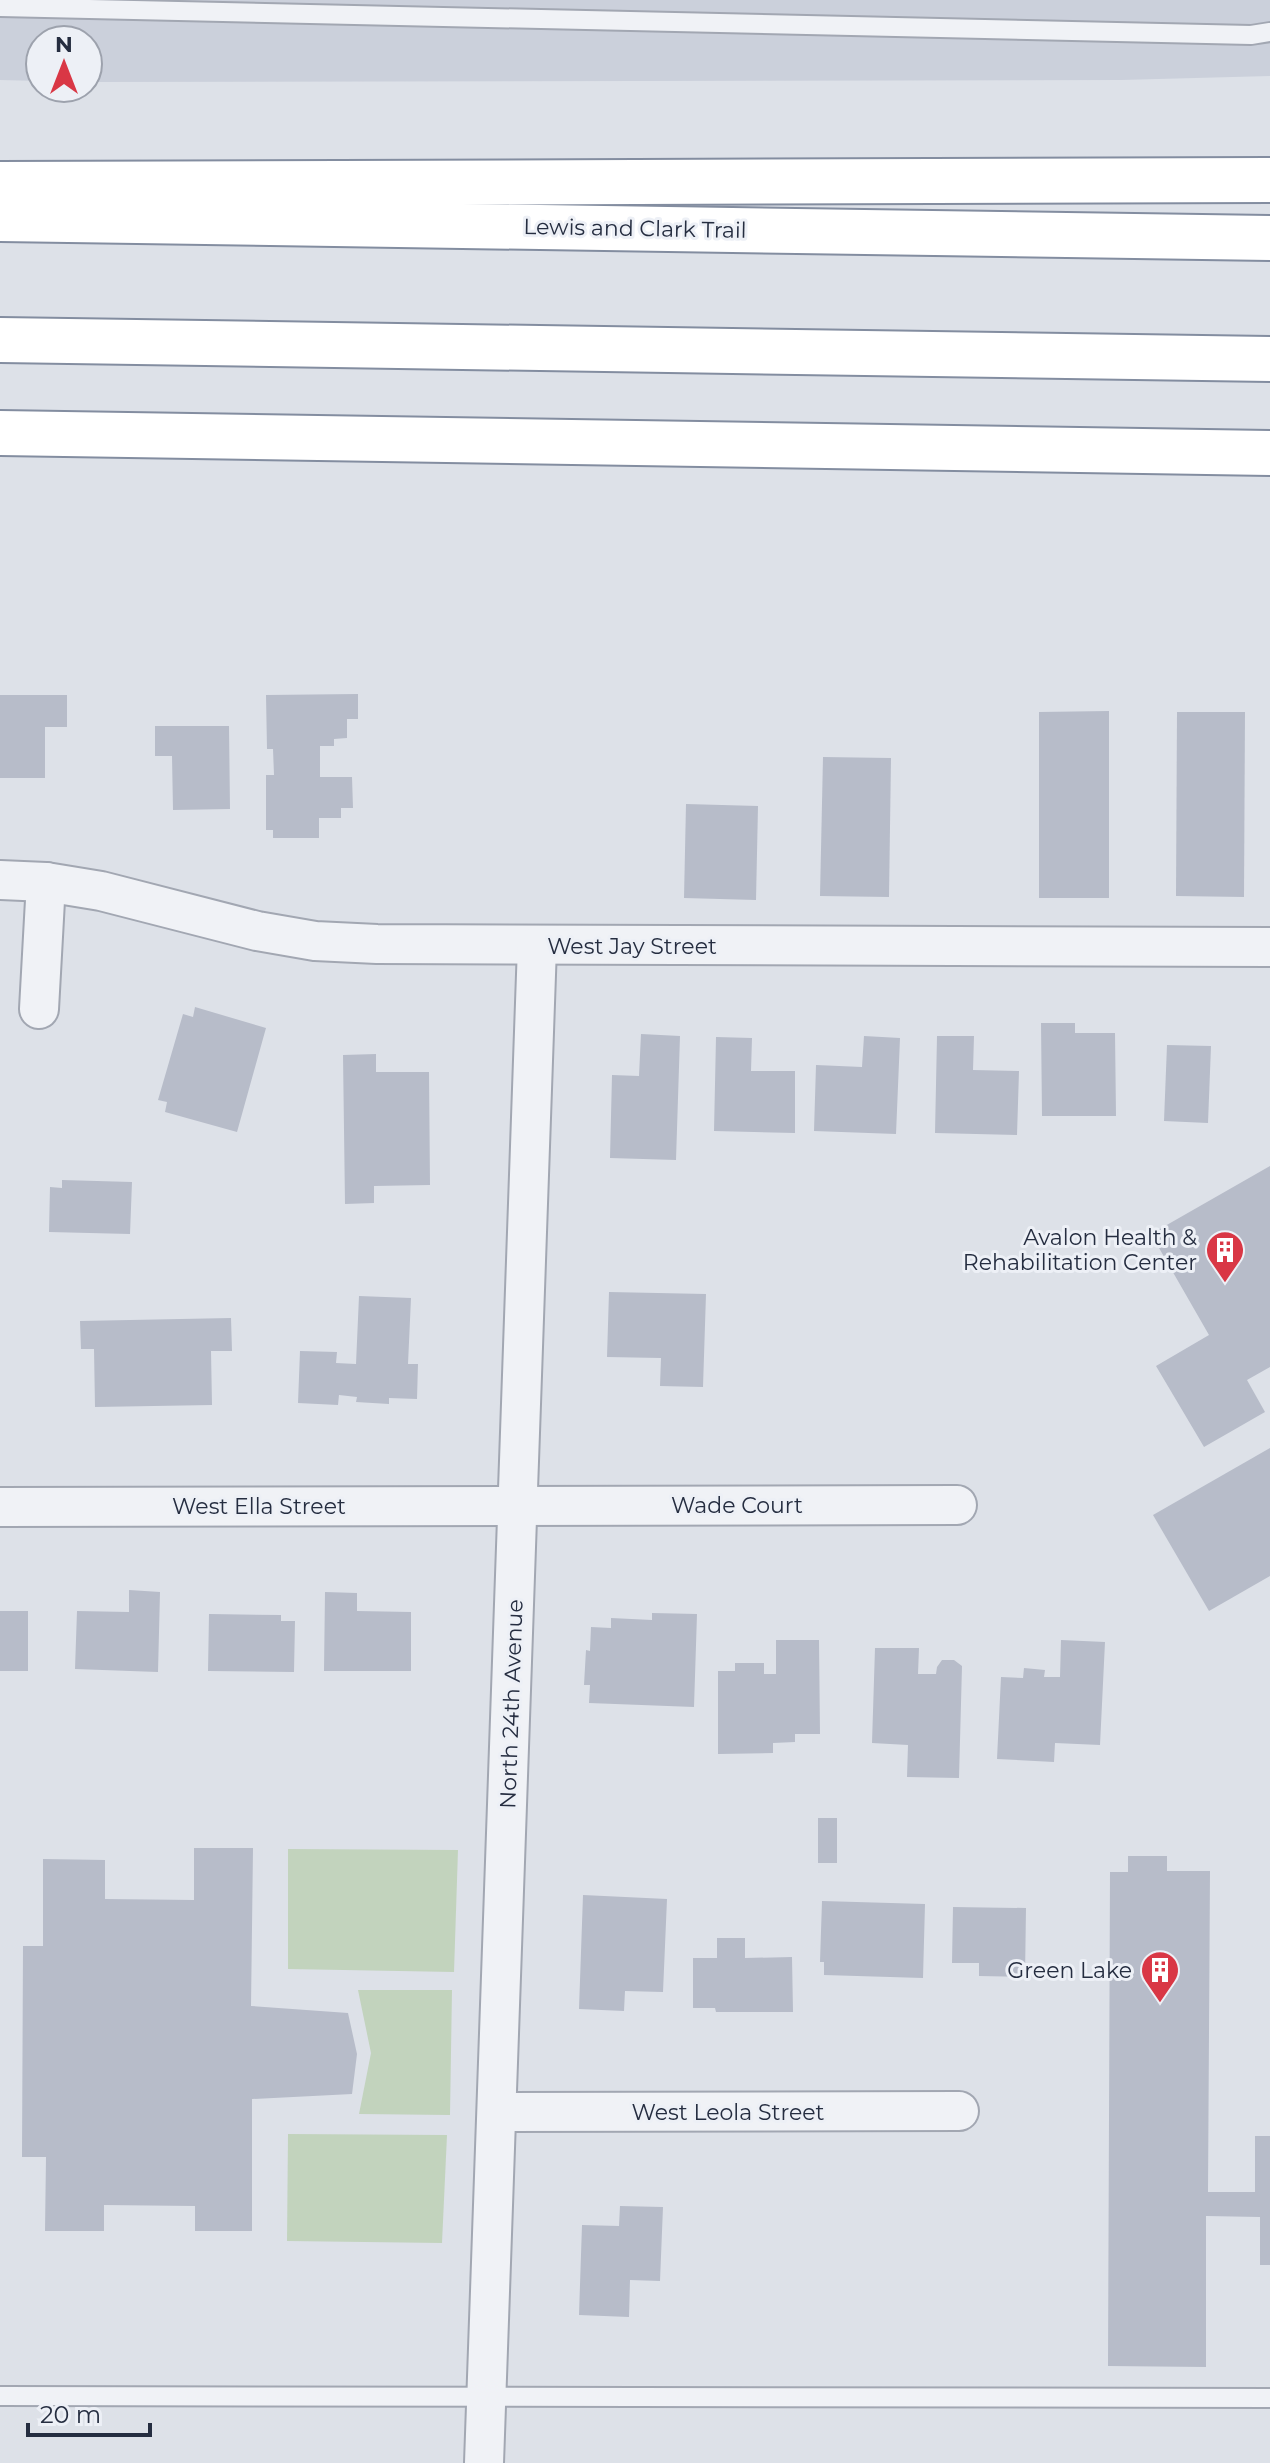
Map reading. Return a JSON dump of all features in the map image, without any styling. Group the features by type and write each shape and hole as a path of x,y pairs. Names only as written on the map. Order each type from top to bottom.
{"highway":[{"path":"0,184 1270,180"},
{"name":"Lewis and Clark Trail","path":"0,219 1270,238"},
{"path":"0,340 1270,359"},
{"path":"0,433 1270,453"},
{"path":"0,440 56,435"},
{"path":"1080,450 1270,466"}],"street":[{"name":"West Jay Street","path":"0,880 46,882 152,902 257,931 315,941 537,946 1270,947"},
{"path":"39,1009 46,882"},
{"name":"North 24th Avenue","path":"484,2463 537,946"},
{"name":"Wade Court","path":"518,1506 957,1505"},
{"name":"West Ella Street","path":"0,1507 518,1506"},
{"name":"West Leola Street","path":"497,2112 959,2111"}],"lane":[{"path":"0,7 358,8 1251,35 1270,32"},
{"path":"0,2396 1270,2398"}],"shaded area":[{"path":"0,0 1270,0 1270,76 1121,80 104,82 104,24 24,24 24,81 0,80"}],"green space":[{"path":"288,1849 458,1850 454,1972 288,1969"},
{"path":"358,1990 452,1990 450,2115 359,2114 371,2053"},
{"path":"288,2134 447,2135 442,2243 287,2241"}],"building":[{"path":"358,694 358,719 347,719 347,738 334,739 334,746 320,746 320,777 352,777 353,808 341,808 341,818 319,818 319,838 273,838 273,830 266,830 266,775 274,775 273,749 267,749 266,695"},
{"path":"0,695 67,695 67,727 45,727 45,778 0,778"},
{"path":"1109,711 1109,898 1039,898 1039,712"},
{"path":"1177,712 1245,712 1244,897 1176,896"},
{"path":"155,726 229,726 230,809 173,810 172,756 155,756"},
{"path":"823,757 891,758 889,897 820,896"},
{"path":"686,804 758,806 756,900 684,898"},
{"path":"195,1007 266,1028 237,1132 165,1112 167,1102 158,1100 183,1014 193,1017"},
{"path":"1041,1023 1075,1023 1075,1033 1115,1033 1116,1116 1042,1116"},
{"path":"641,1034 680,1036 676,1160 610,1158 612,1075 639,1076"},
{"path":"864,1036 900,1038 896,1134 814,1131 816,1065 862,1067"},
{"path":"937,1036 974,1036 973,1070 1019,1071 1017,1135 935,1133"},
{"path":"716,1037 752,1038 751,1071 795,1071 795,1133 714,1131"},
{"path":"1167,1045 1211,1046 1208,1123 1164,1121"},
{"path":"376,1054 376,1072 429,1072 430,1185 374,1186 374,1203 345,1204 343,1055"},
{"name":"Avalon Health & Rehabilitation Center","path":"1270,1166 1270,1367 1247,1380 1265,1412 1204,1447 1156,1366 1209,1335 1151,1234"},
{"path":"62,1180 132,1182 130,1234 49,1232 50,1187 62,1188"},
{"path":"609,1292 706,1294 703,1387 660,1386 661,1358 607,1357"},
{"path":"359,1296 411,1298 408,1364 418,1364 417,1399 389,1398 389,1404 356,1402 357,1397 339,1395 338,1405 298,1403 300,1351 337,1352 336,1363 356,1364"},
{"path":"231,1318 232,1351 211,1351 212,1405 95,1407 94,1349 81,1349 80,1321"},
{"path":"1270,1448 1270,1576 1209,1611 1153,1515"},
{"path":"129,1590 160,1592 158,1672 75,1669 77,1611 129,1612"},
{"path":"325,1592 357,1593 357,1611 411,1612 411,1671 324,1671"},
{"path":"0,1611 28,1611 28,1671 0,1671"},
{"path":"652,1613 697,1614 694,1707 589,1703 590,1685 584,1685 591,1627 611,1628 611,1618 652,1620"},
{"path":"209,1614 281,1615 281,1621 295,1621 294,1672 208,1671"},
{"path":"776,1640 819,1640 820,1734 795,1734 795,1742 773,1743 773,1753 718,1754 718,1671 735,1671 735,1663 764,1663 764,1674 776,1674"},
{"path":"1061,1640 1105,1642 1100,1745 1055,1743 1054,1762 997,1759 1001,1677 1023,1678 1024,1668 1045,1670 1044,1677 1060,1677"},
{"path":"875,1648 919,1648 918,1674 936,1674 942,1660 954,1660 962,1666 959,1778 907,1777 908,1745 872,1743"},
{"path":"818,1818 837,1818 837,1863 818,1863"},
{"path":"194,1848 253,1848 251,2006 348,2013 357,2054 352,2094 252,2099 252,2231 195,2231 195,2206 104,2205 104,2231 45,2231 46,2157 22,2157 23,1946 43,1946 43,1859 105,1860 105,1899 194,1900"},
{"name":"Green Lake","path":"1128,1856 1167,1856 1167,1871 1210,1871 1208,2192 1255,2192 1255,2136 1270,2136 1270,2265 1260,2265 1260,2217 1206,2216 1206,2367 1108,2366 1110,1872 1128,1872"},
{"path":"583,1895 667,1899 663,1992 625,1991 624,2011 579,2009"},
{"path":"822,1901 925,1904 923,1978 824,1975 824,1962 820,1962"},
{"path":"953,1907 1026,1908 1025,1977 979,1976 979,1963 952,1963"},
{"path":"717,1938 745,1938 745,1958 792,1957 793,2012 716,2012 715,2008 693,2008 693,1958 717,1958"},
{"path":"620,2206 663,2207 660,2281 630,2280 629,2317 579,2315 582,2225 619,2226"}],"place":[{"name":"Avalon Health & Rehabilitation Center","path":"1225,1284"},
{"name":"Green Lake","path":"1160,2004"}]}
